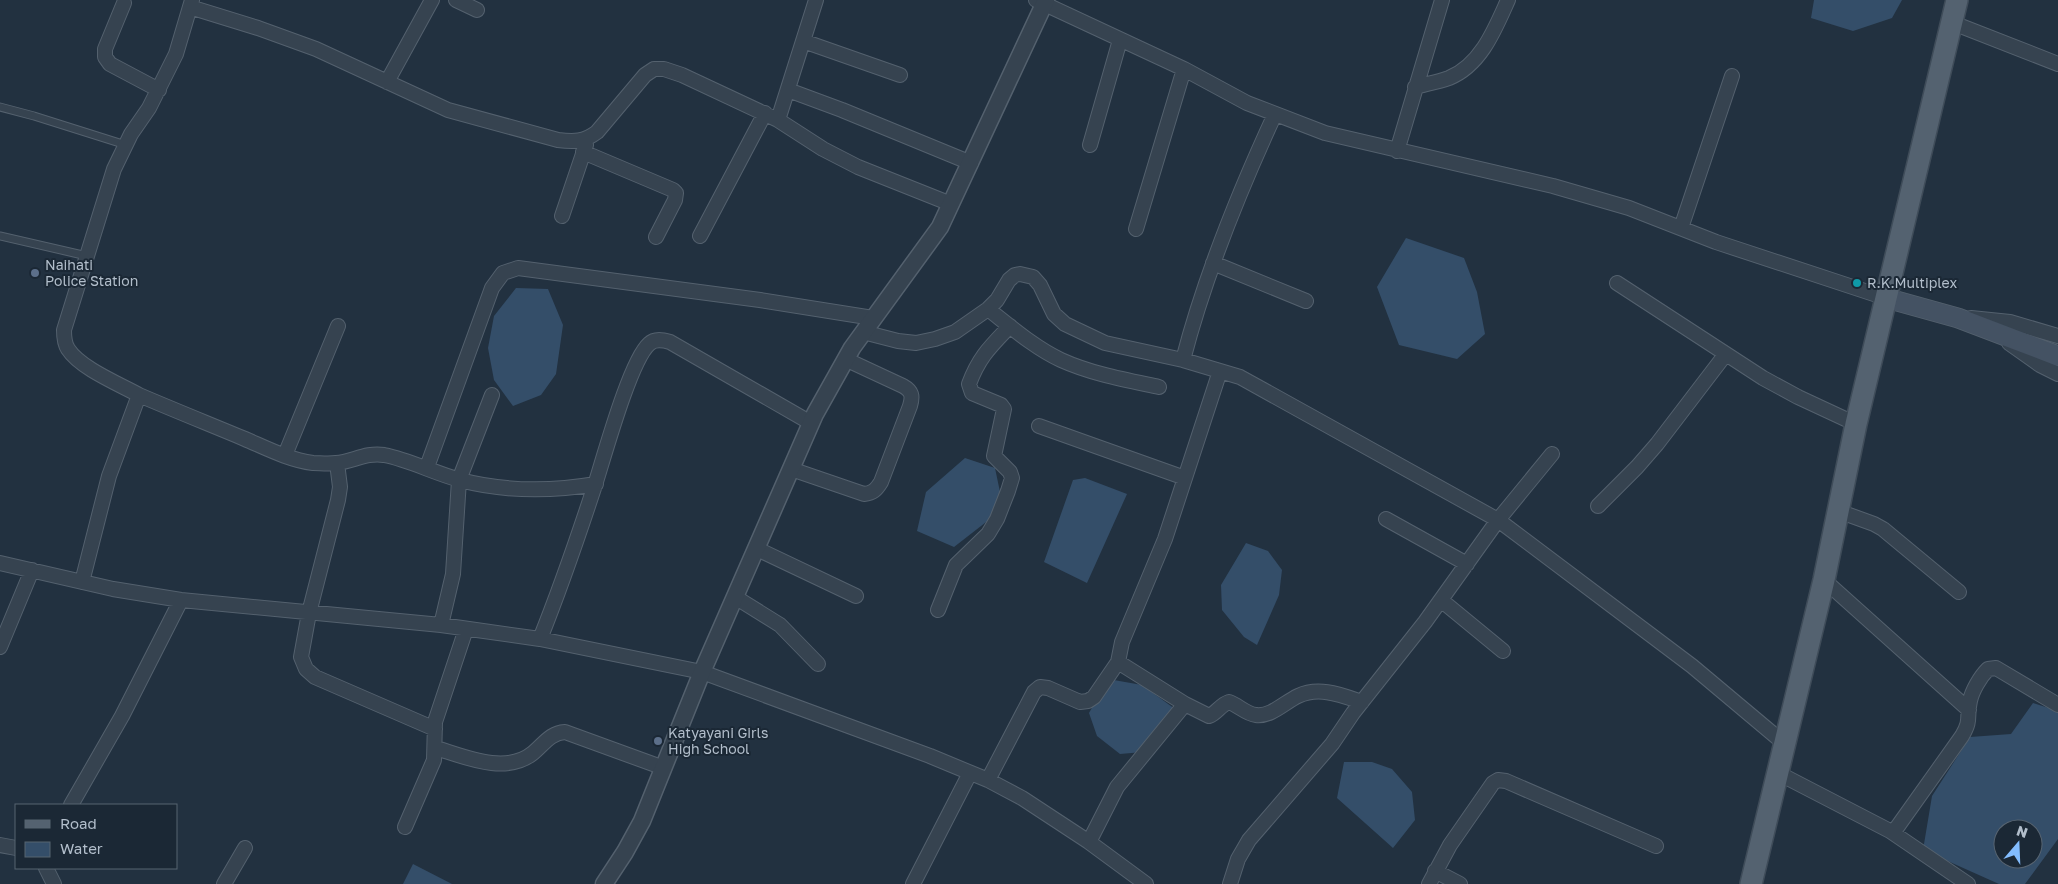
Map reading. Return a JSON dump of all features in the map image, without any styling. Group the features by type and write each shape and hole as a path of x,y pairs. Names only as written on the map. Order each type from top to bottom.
{"main road":[{"path":"1751,884 1824,580 1856,424 1957,0"},
{"path":"1886,298 1952,316 2058,356"}],"street":[{"path":"387,82 432,0"},
{"path":"456,0 478,10"},
{"path":"778,120 816,0"},
{"path":"1397,151 1442,0"},
{"path":"1415,87 1449,78 1477,57 1487,44 1508,0"},
{"path":"604,884 642,821 702,672 811,424 845,359 940,227 971,163 1042,1 1184,69 1248,103 1325,133 1553,186 1629,208 1794,269 1886,298"},
{"path":"124,3 105,49 105,57 110,64 158,90"},
{"path":"596,484 560,490 529,490 497,487 459,480 383,455 368,454 336,464 312,462 285,455 139,395 86,366 68,349 64,341 64,330 114,170 176,54 191,4 286,37 448,110 476,119 585,146 673,190 676,193 675,200 656,237"},
{"path":"1953,23 2058,64"},
{"path":"1090,146 1120,40"},
{"path":"803,41 900,75"},
{"path":"562,216 585,146 645,75 654,69 664,69 682,75 765,113 858,168 951,204"},
{"path":"1136,229 1184,69"},
{"path":"1681,228 1732,76"},
{"path":"788,90 971,163"},
{"path":"700,236 765,113"},
{"path":"1183,360 1196,312 1213,263 1244,184 1275,114"},
{"path":"1213,263 1306,301"},
{"path":"427,468 492,288 503,273 510,270 518,268 760,300 873,318"},
{"path":"863,332 898,341 916,343 955,332 988,310 997,300 1009,280 1016,275 1027,275 1040,285 1054,314 1065,324 1106,343 1183,360 1240,377 1267,390 1498,520 1692,666 1785,744"},
{"path":"1617,283 1725,355 1798,397 1856,424"},
{"path":"988,310 1062,360 1110,376 1158,387"},
{"path":"1952,316 2010,322 2058,336"},
{"path":"285,455 338,326"},
{"path":"938,610 956,565 988,534 997,519 1012,478 1010,472 994,456 1004,409 1001,405 972,394 969,384 983,355 1010,326"},
{"path":"1992,331 2058,374"},
{"path":"540,639 638,361 647,345 653,341 660,340 670,342 811,424"},
{"path":"1598,506 1647,455 1725,355"},
{"path":"791,469 864,494 870,494 876,490 881,482 910,406 912,395 910,390 903,386 845,359"},
{"path":"988,780 1034,692 1040,687 1048,688 1080,702 1088,701 1094,697 1118,662 1122,642 1165,539 1220,371"},
{"path":"82,582 109,476 139,395"},
{"path":"441,625 453,574 459,480 492,395"},
{"path":"1039,426 1185,478"},
{"path":"1230,884 1238,859 1249,840 1332,744 1441,600 1498,520 1552,454"},
{"path":"336,464 340,488 336,514 309,613 301,658 302,664 309,673 381,707 435,729"},
{"path":"1838,511 1883,529 1959,592"},
{"path":"1386,519 1467,564"},
{"path":"757,549 856,596"},
{"path":"0,563 82,582 181,600 441,625 540,639 702,672 988,780 1022,798 1089,842 1146,884"},
{"path":"0,647 32,570"},
{"path":"1824,580 1969,710"},
{"path":"735,597 780,625 818,664"},
{"path":"72,804 122,716 181,600"},
{"path":"1441,600 1503,651"},
{"path":"405,827 434,760 436,748 435,729 440,704 466,629"},
{"path":"1118,662 1185,704 1209,716 1216,712 1223,704 1229,702 1258,716 1267,714 1298,696 1315,692 1328,691 1362,702"},
{"path":"1894,833 1962,736 1968,724 1972,695 1984,674 1992,668 2058,705"},
{"path":"1089,842 1122,780 1185,704"},
{"path":"436,748 480,762 511,762 532,754 553,734 564,732 664,768"},
{"path":"913,884 970,773"},
{"path":"1778,773 1894,833 1968,884"},
{"path":"1429,884 1450,845 1493,784 1498,780 1506,781 1656,846"},
{"path":"0,845 15,848"},
{"path":"224,884 244,848"},
{"path":"46,869 54,884"},
{"path":"1435,870 1460,884"}],"lane":[{"path":"0,107 126,145"},
{"path":"0,236 87,256"}],"water":[{"path":"1814,0 1902,0 1892,18 1853,31 1811,18"},
{"path":"1406,238 1464,258 1477,292 1485,334 1457,359 1399,345 1377,287"},
{"path":"516,288 548,289 563,325 556,374 541,395 513,406 494,380 488,348 494,316"},
{"path":"965,458 995,468 1000,492 990,519 954,547 917,531 926,492"},
{"path":"1085,478 1127,494 1087,583 1044,562 1073,480"},
{"path":"1246,543 1268,551 1282,570 1279,595 1257,645 1244,637 1222,610 1221,585"},
{"path":"1108,679 1142,685 1175,709 1143,752 1120,754 1097,736 1089,713"},
{"path":"2033,703 2058,711 2058,839 2043,859 2043,819 1993,819 1993,869 2036,869 2025,884 1999,884 1923,850 1932,796 1970,737 2011,734"},
{"path":"1344,762 1372,762 1392,769 1412,792 1415,820 1393,848 1337,798"},
{"path":"413,864 452,884 403,884"}],"place":[{"name":"Naihati Police Station","path":"35,273"},
{"name":"R.K.Multiplex","path":"1857,283"},
{"name":"Katyayani Girls High School","path":"658,741"}]}
